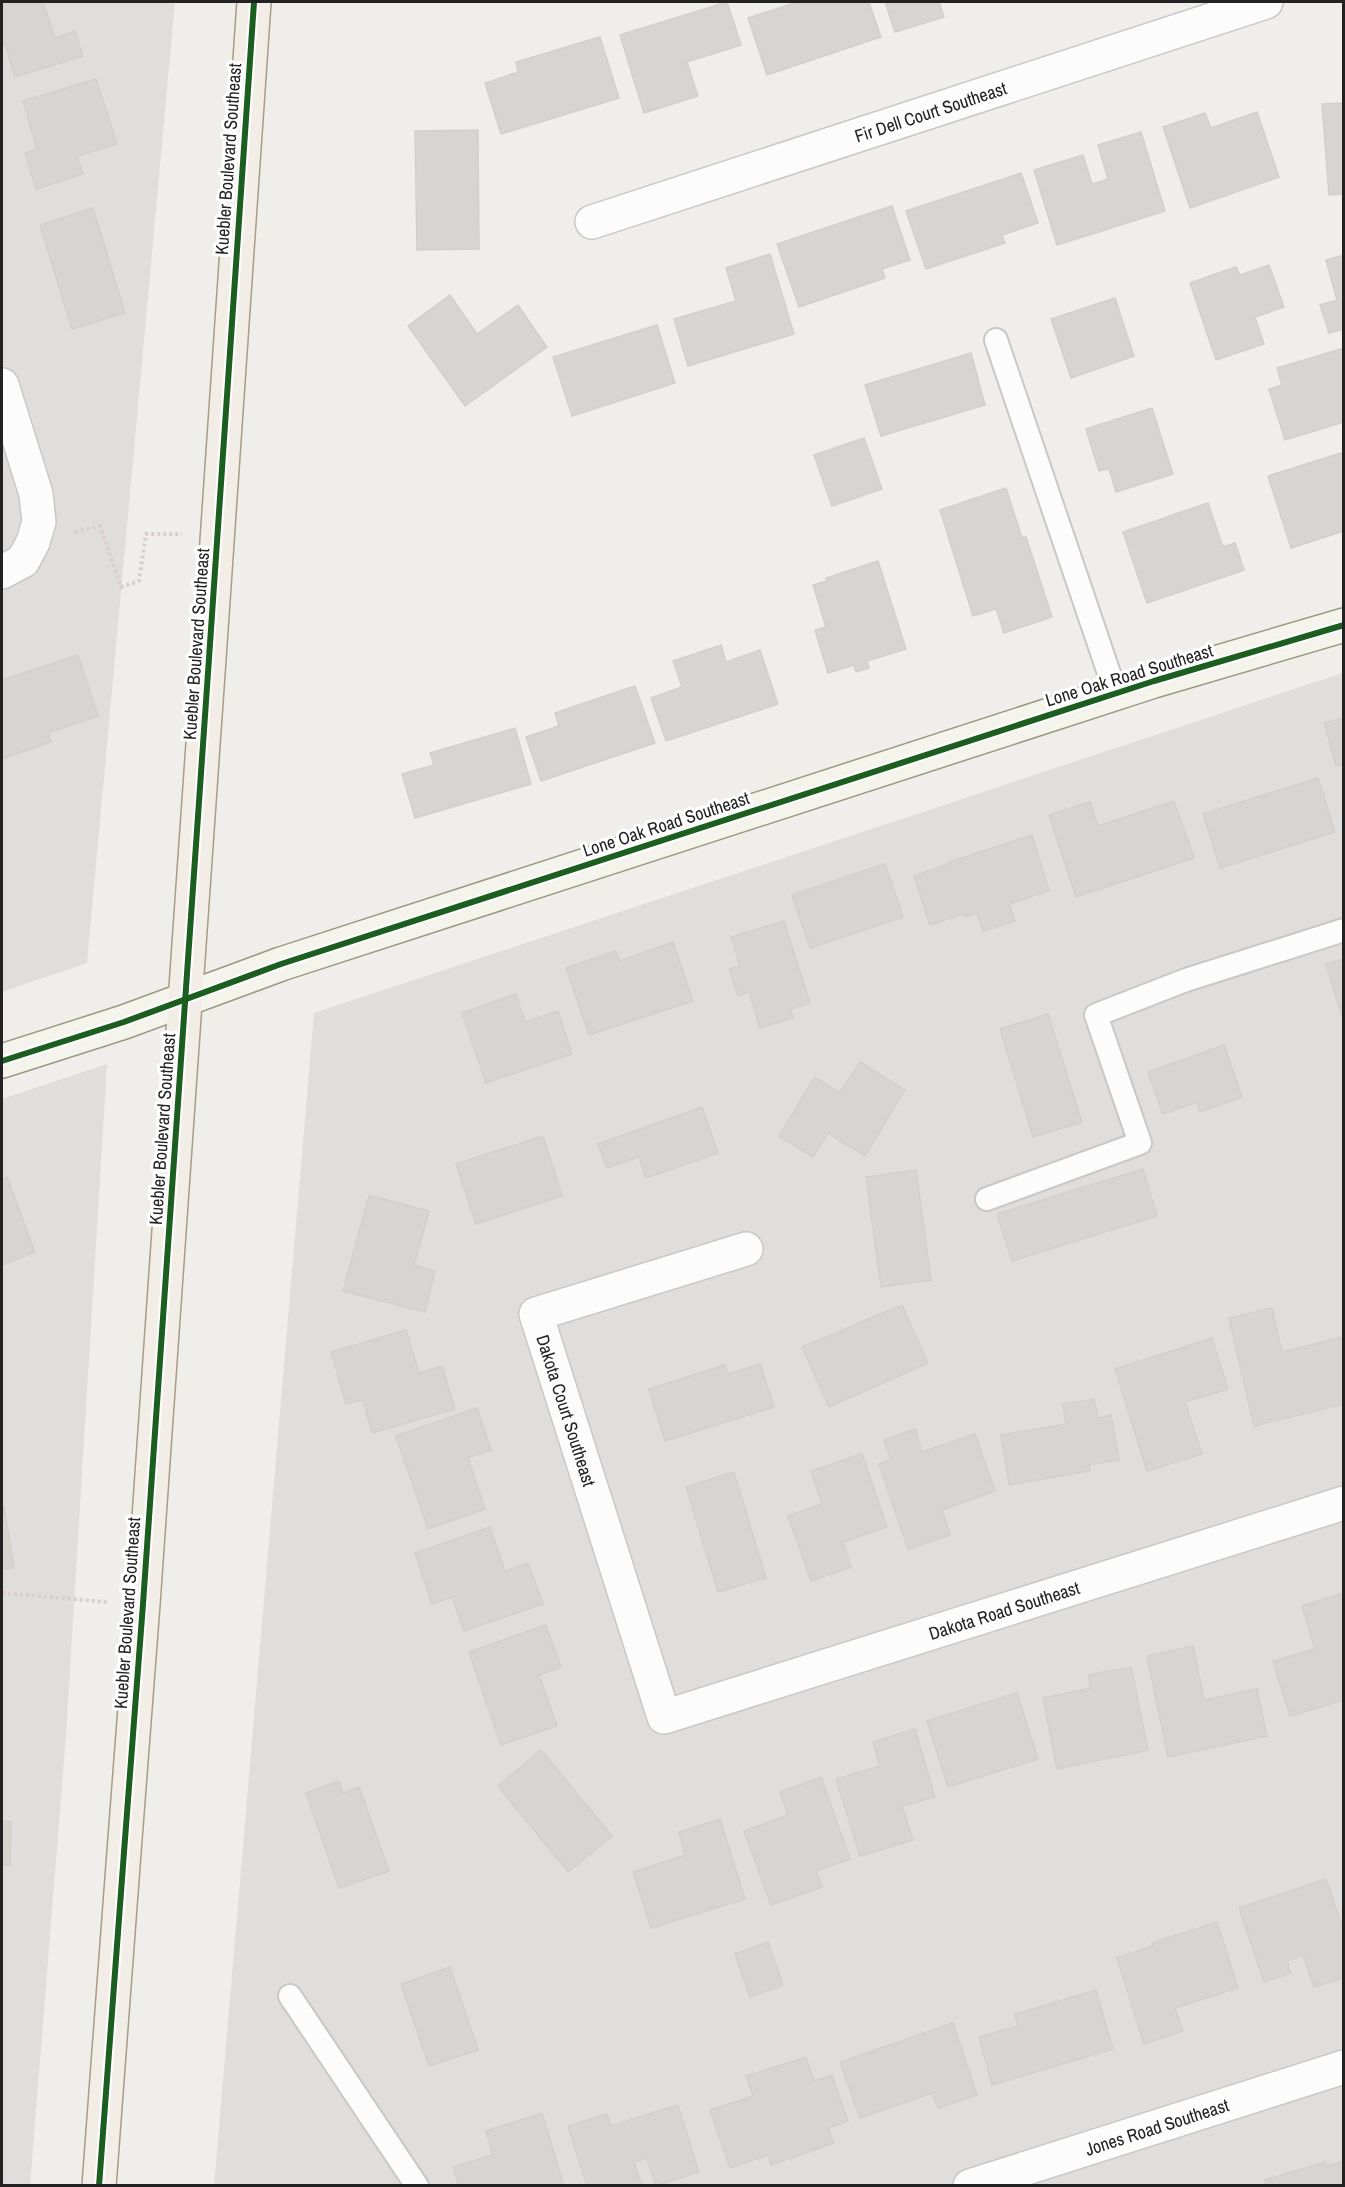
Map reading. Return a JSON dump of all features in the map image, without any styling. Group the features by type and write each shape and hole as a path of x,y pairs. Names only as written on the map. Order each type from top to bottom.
{"main road":[{"name":"Kuebler Boulevard Southeast","path":"99,2186 143,1605 254,2"}],"street":[{"name":"Fir Dell Court Southeast","path":"592,222 1266,2"},
{"path":"2,386 36,494 39,522 33,542 23,561 2,572"},
{"name":"Lone Oak Road Southeast","path":"2,1061 124,1022 281,964 1116,694 1344,625"},
{"name":"Dakota Court Southeast","path":"664,1717 536,1314 746,1249"},
{"name":"Dakota Road Southeast","path":"664,1717 1344,1503"},
{"name":"Jones Road Southeast","path":"970,2186 1344,2067"}],"lane":[{"path":"996,340 1116,694"},
{"path":"987,1198 1140,1143 1096,1016 1186,980 1344,930"},
{"path":"290,1996 417,2186"}],"path":[{"path":"33,542 100,526 121,587 139,581 146,534 219,533"},
{"path":"2,1593 143,1605"}],"shaded area":[{"path":"2,2 175,2 87,963 2,992"},
{"path":"1343,673 1343,2185 214,2186 314,1013"},
{"path":"107,1064 66,1735 30,2186 2,2185 2,1099"}],"building":[{"path":"2,2 43,2 55,38 75,31 83,56 15,77 5,44 2,45"},
{"path":"727,2 741,45 687,62 698,96 644,113 620,35"},
{"path":"797,2 869,2 881,37 767,75 748,18"},
{"path":"885,2 939,2 944,17 895,32"},
{"path":"600,37 619,98 501,134 485,83 518,72 516,62"},
{"path":"96,79 117,144 77,156 83,174 36,189 25,153 37,149 23,101"},
{"path":"1344,103 1344,194 1329,195 1322,104"},
{"path":"1257,112 1279,177 1190,208 1163,127 1205,113 1211,128"},
{"path":"478,130 479,249 417,250 415,131"},
{"path":"1141,132 1165,211 1057,245 1034,170 1083,155 1092,184 1108,179 1098,145"},
{"path":"1021,173 1038,223 1002,235 1005,243 926,269 906,211"},
{"path":"892,206 910,260 882,269 885,278 799,307 777,244"},
{"path":"93,208 125,313 72,329 40,225"},
{"path":"770,254 794,334 688,366 674,319 736,301 726,268"},
{"path":"1344,255 1344,329 1329,333 1320,305 1337,300 1326,260"},
{"path":"1269,265 1284,307 1255,317 1264,344 1216,360 1190,283 1236,267 1240,275"},
{"path":"450,295 477,334 518,305 547,347 465,406 408,326"},
{"path":"1115,298 1134,356 1071,378 1051,319"},
{"path":"657,325 675,383 572,416 553,357"},
{"path":"1344,348 1344,422 1285,440 1269,389 1282,385 1277,368"},
{"path":"971,353 985,405 881,436 865,385"},
{"path":"1152,408 1173,474 1116,492 1109,469 1099,471 1086,429"},
{"path":"864,438 882,489 832,506 814,455"},
{"path":"1344,452 1344,531 1291,548 1268,476"},
{"path":"1006,488 1022,538 1026,537 1052,617 1004,633 996,609 973,616 940,510"},
{"path":"1208,503 1223,547 1235,543 1244,570 1147,603 1123,532"},
{"path":"878,561 906,649 867,661 869,668 856,672 854,665 828,673 815,630 826,627 813,585 827,581 826,578"},
{"path":"721,645 726,662 760,650 778,704 666,741 651,698 682,687 673,661"},
{"path":"78,655 98,716 48,733 51,742 2,759 2,680"},
{"path":"635,686 655,743 541,781 526,737 559,726 555,713"},
{"path":"1344,718 1344,764 1336,766 1324,723"},
{"path":"515,728 531,784 415,818 402,774 434,765 430,753"},
{"path":"1318,778 1335,832 1220,868 1203,814"},
{"path":"1174,801 1194,858 1076,897 1049,815 1090,802 1098,826"},
{"path":"1032,835 1049,891 1009,904 1015,921 983,931 977,913 965,917 964,914 930,925 914,876"},
{"path":"885,864 903,917 810,948 792,895"},
{"path":"784,921 810,1003 790,1009 793,1018 760,1028 749,992 738,996 729,969 740,966 731,937"},
{"path":"673,942 693,1001 589,1035 566,968 616,951 620,961"},
{"path":"1344,959 1344,1023 1326,964"},
{"path":"516,994 525,1022 558,1011 572,1054 486,1083 462,1013"},
{"path":"1048,1014 1082,1122 1033,1137 1000,1029"},
{"path":"1224,1045 1242,1097 1200,1112 1197,1102 1163,1114 1148,1072"},
{"path":"860,1062 905,1090 865,1156 828,1133 813,1157 779,1136 815,1077 840,1093"},
{"path":"702,1107 718,1153 646,1178 639,1157 607,1168 598,1144"},
{"path":"543,1136 562,1196 476,1224 456,1164"},
{"path":"1143,1169 1157,1216 1012,1261 997,1214"},
{"path":"916,1170 931,1280 881,1287 866,1177"},
{"path":"7,1177 35,1252 2,1265 2,1179"},
{"path":"369,1195 429,1211 414,1265 435,1271 425,1312 343,1291"},
{"path":"902,1305 928,1363 829,1407 802,1347"},
{"path":"1272,1308 1282,1352 1343,1337 1344,1404 1254,1426 1229,1318"},
{"path":"406,1330 419,1373 442,1366 455,1409 372,1433 363,1400 346,1404 331,1352"},
{"path":"1212,1338 1228,1389 1185,1402 1202,1454 1147,1471 1115,1369"},
{"path":"760,1364 774,1407 665,1441 649,1389 725,1365 728,1374"},
{"path":"1094,1399 1098,1418 1111,1415 1119,1460 1089,1465 1090,1471 1009,1485 1001,1435 1066,1424 1063,1404"},
{"path":"477,1408 491,1450 468,1458 485,1509 428,1529 396,1436"},
{"path":"915,1429 922,1452 975,1434 995,1491 942,1510 950,1535 908,1549 879,1464 891,1460 884,1440"},
{"path":"862,1454 887,1527 843,1542 851,1567 811,1581 788,1516 822,1504 811,1471"},
{"path":"734,1472 766,1578 718,1592 686,1487"},
{"path":"4,1507 14,1568 2,1569 2,1508"},
{"path":"490,1527 505,1571 528,1563 543,1604 464,1631 452,1597 432,1604 415,1553"},
{"path":"1340,1594 1344,1604 1344,1700 1290,1716 1273,1661 1315,1649 1302,1606"},
{"path":"546,1625 561,1667 539,1675 557,1726 501,1745 469,1652"},
{"path":"1193,1646 1204,1700 1257,1689 1267,1736 1168,1757 1147,1656"},
{"path":"1131,1667 1148,1750 1057,1769 1043,1698 1091,1688 1088,1675"},
{"path":"1017,1693 1038,1759 948,1787 927,1721"},
{"path":"915,1729 935,1797 902,1806 913,1840 860,1856 836,1779 880,1766 873,1742"},
{"path":"541,1750 612,1836 568,1872 498,1786"},
{"path":"821,1777 850,1859 816,1871 822,1887 771,1905 744,1831 788,1815 780,1792"},
{"path":"339,1781 343,1793 359,1787 389,1871 339,1888 306,1793"},
{"path":"720,1819 745,1899 651,1928 633,1872 685,1855 679,1832"},
{"path":"2,1821 11,1822 10,1865 2,1865"},
{"path":"1326,1879 1344,1931 1344,1978 1314,1987 1303,1955 1287,1961 1291,1973 1264,1982 1239,1908"},
{"path":"1217,1922 1238,1988 1175,2008 1183,2031 1144,2044 1117,1958 1153,1946 1152,1943"},
{"path":"768,1942 783,1985 750,1997 735,1954"},
{"path":"450,1967 478,2050 429,2066 401,1984"},
{"path":"1096,1990 1113,2049 992,2085 979,2037 1018,2026 1015,2014"},
{"path":"953,2023 977,2095 938,2108 932,2093 860,2118 840,2062"},
{"path":"806,2057 814,2081 832,2075 848,2121 828,2128 834,2143 771,2165 768,2155 730,2168 710,2110 753,2096 746,2076"},
{"path":"678,2105 699,2172 656,2186 647,2158 634,2162 642,2186 587,2186 568,2126 607,2114 611,2126"},
{"path":"542,2113 564,2186 459,2186 453,2167 493,2155 486,2131"},
{"path":"1344,2161 1344,2186 1266,2186 1265,2180 1325,2162 1326,2166"}],"cycle path":[{"path":"99,2186 158,1404 254,2"},
{"path":"2,1061 124,1022 281,964 1154,681 1344,625"}]}
